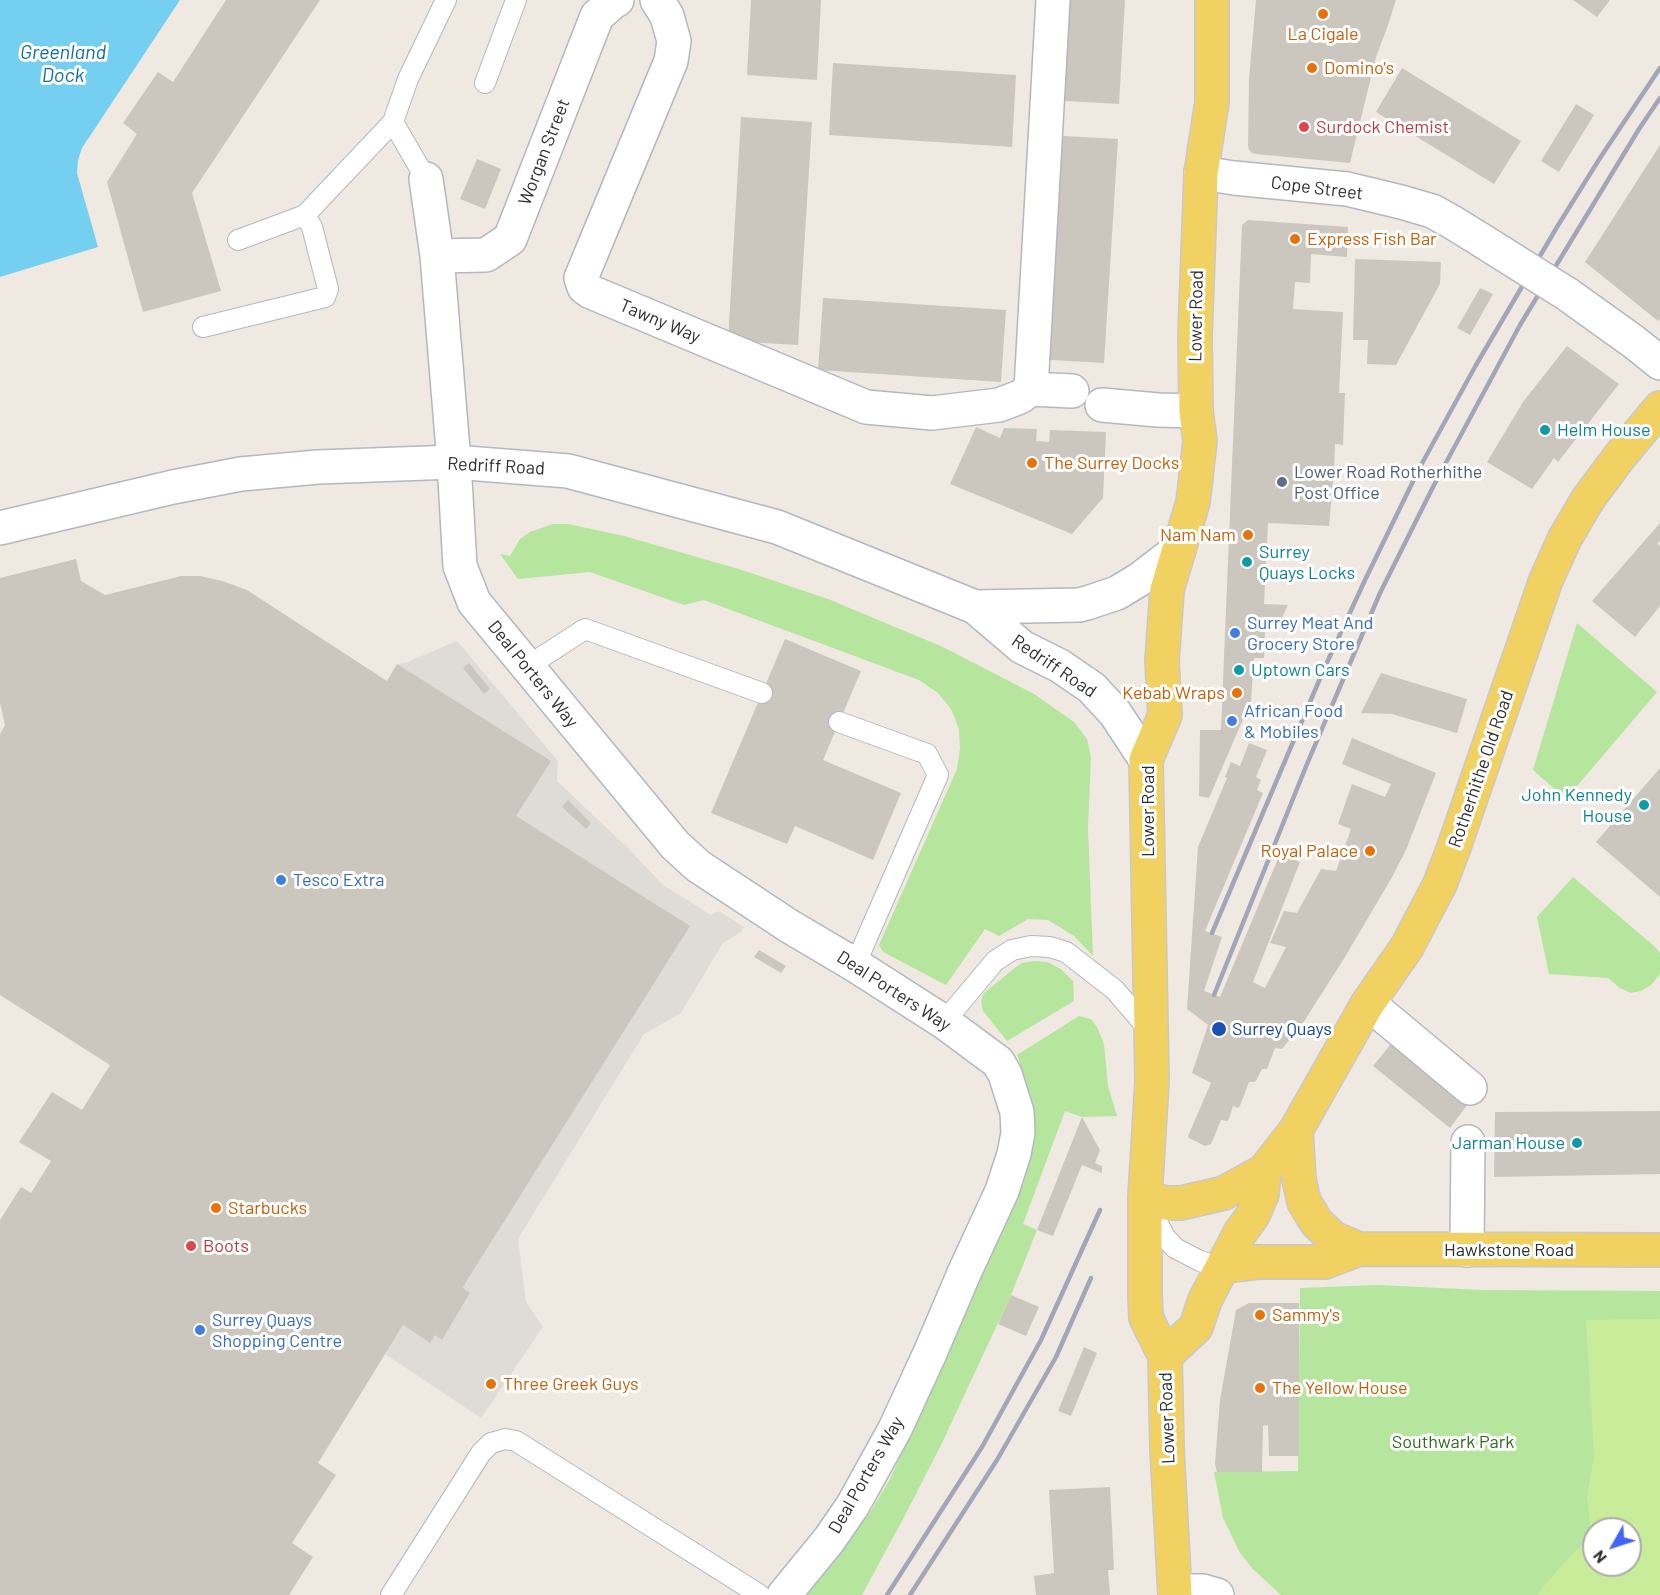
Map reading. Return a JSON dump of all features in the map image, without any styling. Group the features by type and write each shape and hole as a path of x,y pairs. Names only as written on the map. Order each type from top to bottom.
{"main road":[{"name":"Lower Road","path":"1175,1593 1167,1449 1165,1356 1146,1318 1145,1197 1152,1080 1146,760 1165,715 1162,661 1164,613 1167,590 1193,502 1200,441 1196,411 1195,336 1201,173 1212,102 1212,0"},
{"name":"Rotherhithe Old Road","path":"1145,1197 1166,1203 1181,1203 1215,1196 1235,1188 1264,1171 1296,1130 1368,1003 1407,946 1440,884 1546,580 1565,538 1588,499 1660,408"},
{"name":"Hawkstone Road","path":"1296,1130 1299,1179 1304,1202 1317,1223 1334,1238 1359,1248 1660,1250"},
{"name":"Rotherhithe Old Road","path":"1165,1356 1196,1327 1205,1300 1240,1233 1253,1215 1262,1194 1264,1171"},
{"name":"Hawkstone Road","path":"1224,1266 1258,1262 1325,1262 1359,1248"}],"street":[{"name":"Worgan Street","path":"437,256 486,255 510,239 597,16 617,0"},
{"name":"Tawny Way","path":"657,0 667,16 674,41 671,62 581,278 584,287 591,292 866,407 932,412 999,405 1020,397 1031,389"},
{"path":"1053,0 1031,389 1072,391"},
{"name":"Cope Street","path":"1201,173 1347,189 1432,211 1567,294 1660,363"},
{"path":"426,179 437,256 454,462"},
{"path":"1102,405 1196,411"},
{"name":"Redriff Road","path":"0,528 173,487 241,474 318,467 454,462 568,471 777,527 975,607 1022,647 1060,666 1092,688 1115,713 1146,760"},
{"name":"Deal Porters Way","path":"454,462 460,566 474,602 675,845 698,866 944,1022 998,1062 1005,1074 1017,1112 1018,1133 1002,1191 894,1429 830,1540 784,1595"},
{"name":"Redriff Road","path":"975,607 1087,603 1117,592 1140,579 1179,549"},
{"path":"1368,1003 1470,1088"},
{"path":"1467,1250 1468,1142"},
{"name":"Lower Road","path":"1175,1593 1203,1591 1217,1595"}],"lane":[{"path":"238,240 305,215 393,122 408,79 446,0"},
{"path":"485,83 516,0"},
{"path":"393,122 426,179"},
{"path":"203,327 325,297 328,289 312,227 305,215"},
{"path":"528,666 585,629 762,693"},
{"path":"840,722 927,754 938,775 855,965"},
{"path":"944,1022 995,961 1012,950 1031,946 1050,947 1066,952 1115,990 1144,1024 1151,1046"},
{"path":"1145,1197 1165,1237 1174,1248 1211,1265 1224,1266"},
{"path":"391,1595 481,1453 491,1443 505,1439 516,1441 760,1595"}],"green space":[{"path":"553,524 568,524 624,536 742,570 828,599 943,647 1034,694 1074,722 1087,739 1091,757 1088,828 1093,956 1074,936 1048,920 1028,919 999,936 985,929 946,985 883,952 879,945 957,769 960,748 959,729 951,709 938,693 919,680 704,600 684,605 590,572 518,579 500,554 510,556 520,539 530,532"},
{"path":"1577,623 1657,692 1566,799 1533,770"},
{"path":"1573,877 1660,953 1660,974 1651,985 1641,991 1631,993 1620,988 1608,978 1549,974 1537,917"},
{"path":"1047,962 1061,969 1073,981 1074,1001 1007,1041 983,1011 981,1001 984,993 1016,967 1022,963"},
{"path":"1079,1016 1091,1019 1104,1044 1108,1086 1117,1116 1082,1117 1065,1111 1023,1224 1037,1230 1011,1295 942,1443 862,1595 804,1595 845,1547 871,1511 890,1479 1024,1182 1030,1160 1033,1114 1027,1084 1017,1055"},
{"name":"Southwark Park","path":"1378,1285 1482,1290 1660,1291 1660,1595 1281,1595 1253,1569 1240,1553 1223,1518 1214,1472 1298,1471 1300,1288"},
{"path":"1660,1319 1660,1595 1537,1595 1582,1546 1582,1577 1642,1577 1642,1517 1590,1517 1587,1497 1594,1456 1586,1320"}],"shaded area":[{"path":"457,641 558,761 557,781 629,849 663,885 711,915 719,911 744,927 741,932 723,943 681,1013 644,1034 518,1239 526,1302 543,1327 481,1418 385,1354 403,1325 430,1343 435,1335 442,1340 470,1293 463,1288 466,1282 616,1043 479,827 397,664 405,663"}],"water":[{"name":"Greenland Dock","path":"0,0 180,0 82,148 78,160 77,173 98,247 0,277"}],"building":[{"path":"226,0 320,0 192,193 221,291 143,312 107,182 137,134 123,123 158,72 173,82"},
{"path":"751,0 821,0 817,80 747,75"},
{"path":"1055,0 1125,0 1119,104 1049,100"},
{"path":"1256,0 1396,0 1376,57 1350,163 1256,154 1249,150 1249,79"},
{"path":"1573,0 1610,0 1597,17"},
{"path":"833,63 1016,75 1012,147 829,135"},
{"path":"1402,68 1521,141 1494,184 1376,112"},
{"path":"1576,104 1594,115 1559,172 1541,161"},
{"path":"741,117 812,122 798,345 728,341"},
{"path":"1047,135 1118,139 1104,363 1034,359"},
{"path":"1660,145 1660,319 1658,321 1585,262"},
{"path":"477,159 501,169 485,209 460,199"},
{"path":"1248,220 1348,227 1347,257 1311,254 1310,283 1295,282 1293,309 1343,312 1339,393 1345,393 1343,445 1335,444 1329,526 1268,523 1264,604 1288,605 1276,630 1265,631 1264,658 1254,658 1251,701 1209,798 1199,796 1200,730 1221,730 1242,225"},
{"path":"1355,259 1441,262 1440,284 1396,365 1367,364 1368,340 1353,340"},
{"path":"1480,288 1493,294 1470,335 1457,328"},
{"path":"823,298 1006,310 1001,382 818,370"},
{"name":"Helm House","path":"1567,346 1619,384 1558,462 1554,458 1532,489 1487,462 1523,402"},
{"name":"The Surrey Docks","path":"976,427 1000,438 1004,428 1037,429 1036,441 1049,442 1050,430 1106,432 1103,498 1072,534 950,484"},
{"path":"1660,523 1660,541 1657,544 1660,546 1660,606 1635,637 1592,601"},
{"path":"76,559 81,581 105,595 181,576 200,576 222,581 247,590 387,681 397,664 551,761 516,816 690,926 466,1282 463,1288 470,1293 442,1340 435,1335 430,1343 403,1325 318,1463 336,1475 292,1543 313,1557 289,1595 0,1595 0,1220 21,1187 31,1193 51,1161 19,1142 52,1092 82,1110 110,1065 0,995 0,734 5,725 0,703 0,578"},
{"path":"785,639 861,671 823,760 901,793 873,860 795,826 787,844 711,813"},
{"path":"469,663 490,689 484,694 463,668"},
{"path":"1381,673 1467,699 1457,733 1392,714 1361,713"},
{"path":"1352,738 1436,773 1406,850 1345,957 1303,1023 1282,1049 1275,1048 1267,1069 1262,1069 1256,1081 1249,1082 1240,1106 1238,1108 1233,1106 1229,1119 1221,1120 1211,1144 1205,1146 1188,1136 1211,1083 1192,1073 1208,1025 1187,1009 1198,847 1227,778 1225,777 1231,762 1240,766 1249,743 1267,750 1256,777 1261,780 1257,790 1263,793 1205,931 1222,937 1204,991 1220,997 1280,854 1300,862 1253,982 1265,988 1286,947 1270,943 1284,911 1297,913 1321,869 1336,871 1351,829 1338,824 1352,784 1385,797 1391,784 1342,764"},
{"name":"John Kennedy House","path":"1660,768 1660,897 1596,842"},
{"path":"568,800 591,823 586,829 562,807"},
{"path":"759,950 786,966 781,973 754,957"},
{"path":"1391,1044 1468,1104 1450,1128 1373,1066"},
{"name":"Jarman House","path":"1660,1111 1660,1174 1494,1177 1495,1112"},
{"path":"1082,1117 1100,1150 1095,1163 1102,1166 1102,1173 1082,1165 1053,1236 1037,1230"},
{"path":"1011,1295 1039,1307 1026,1336 998,1324"},
{"name":"The Yellow House","path":"1249,1303 1299,1303 1299,1456 1269,1456 1268,1425 1263,1426 1262,1472 1217,1472 1215,1464 1220,1400 1236,1310"},
{"path":"1084,1347 1097,1353 1071,1416 1058,1411"},
{"path":"1110,1487 1114,1570 1108,1570 1110,1595 1036,1595 1034,1576 1054,1573 1049,1490"}],"railway":[{"path":"1212,933 1324,669 1420,467 1476,365 1557,227 1660,68"},
{"path":"1214,995 1307,764 1380,593 1434,485 1520,325 1660,98"},
{"path":"887,1595 982,1447 1041,1340 1100,1210"},
{"path":"910,1595 997,1460 1056,1357 1091,1278"}],"place":[{"name":"La Cigale","path":"1323,14"},
{"name":"Domino's","path":"1312,68"},
{"name":"Surdock Chemist","path":"1304,127"},
{"name":"Express Fish Bar","path":"1295,239"},
{"name":"Helm House","path":"1545,430"},
{"name":"The Surrey Docks","path":"1032,463"},
{"name":"Lower Road Rotherhithe Post Office","path":"1282,482"},
{"name":"Nam Nam","path":"1248,535"},
{"name":"Surrey Quays Locks","path":"1247,562"},
{"name":"Surrey Meat And Grocery Store","path":"1235,633"},
{"name":"Uptown Cars","path":"1239,670"},
{"name":"Kebab Wraps","path":"1237,693"},
{"name":"African Food & Mobiles","path":"1232,721"},
{"name":"John Kennedy House","path":"1644,805"},
{"name":"Royal Palace","path":"1370,851"},
{"name":"Tesco Extra","path":"281,880"},
{"name":"Surrey Quays","path":"1219,1029"},
{"name":"Jarman House","path":"1577,1143"},
{"name":"Starbucks","path":"216,1208"},
{"name":"Boots","path":"191,1246"},
{"name":"Sammy's","path":"1260,1315"},
{"name":"Surrey Quays Shopping Centre","path":"200,1330"},
{"name":"Three Greek Guys","path":"491,1384"},
{"name":"The Yellow House","path":"1260,1388"}]}
